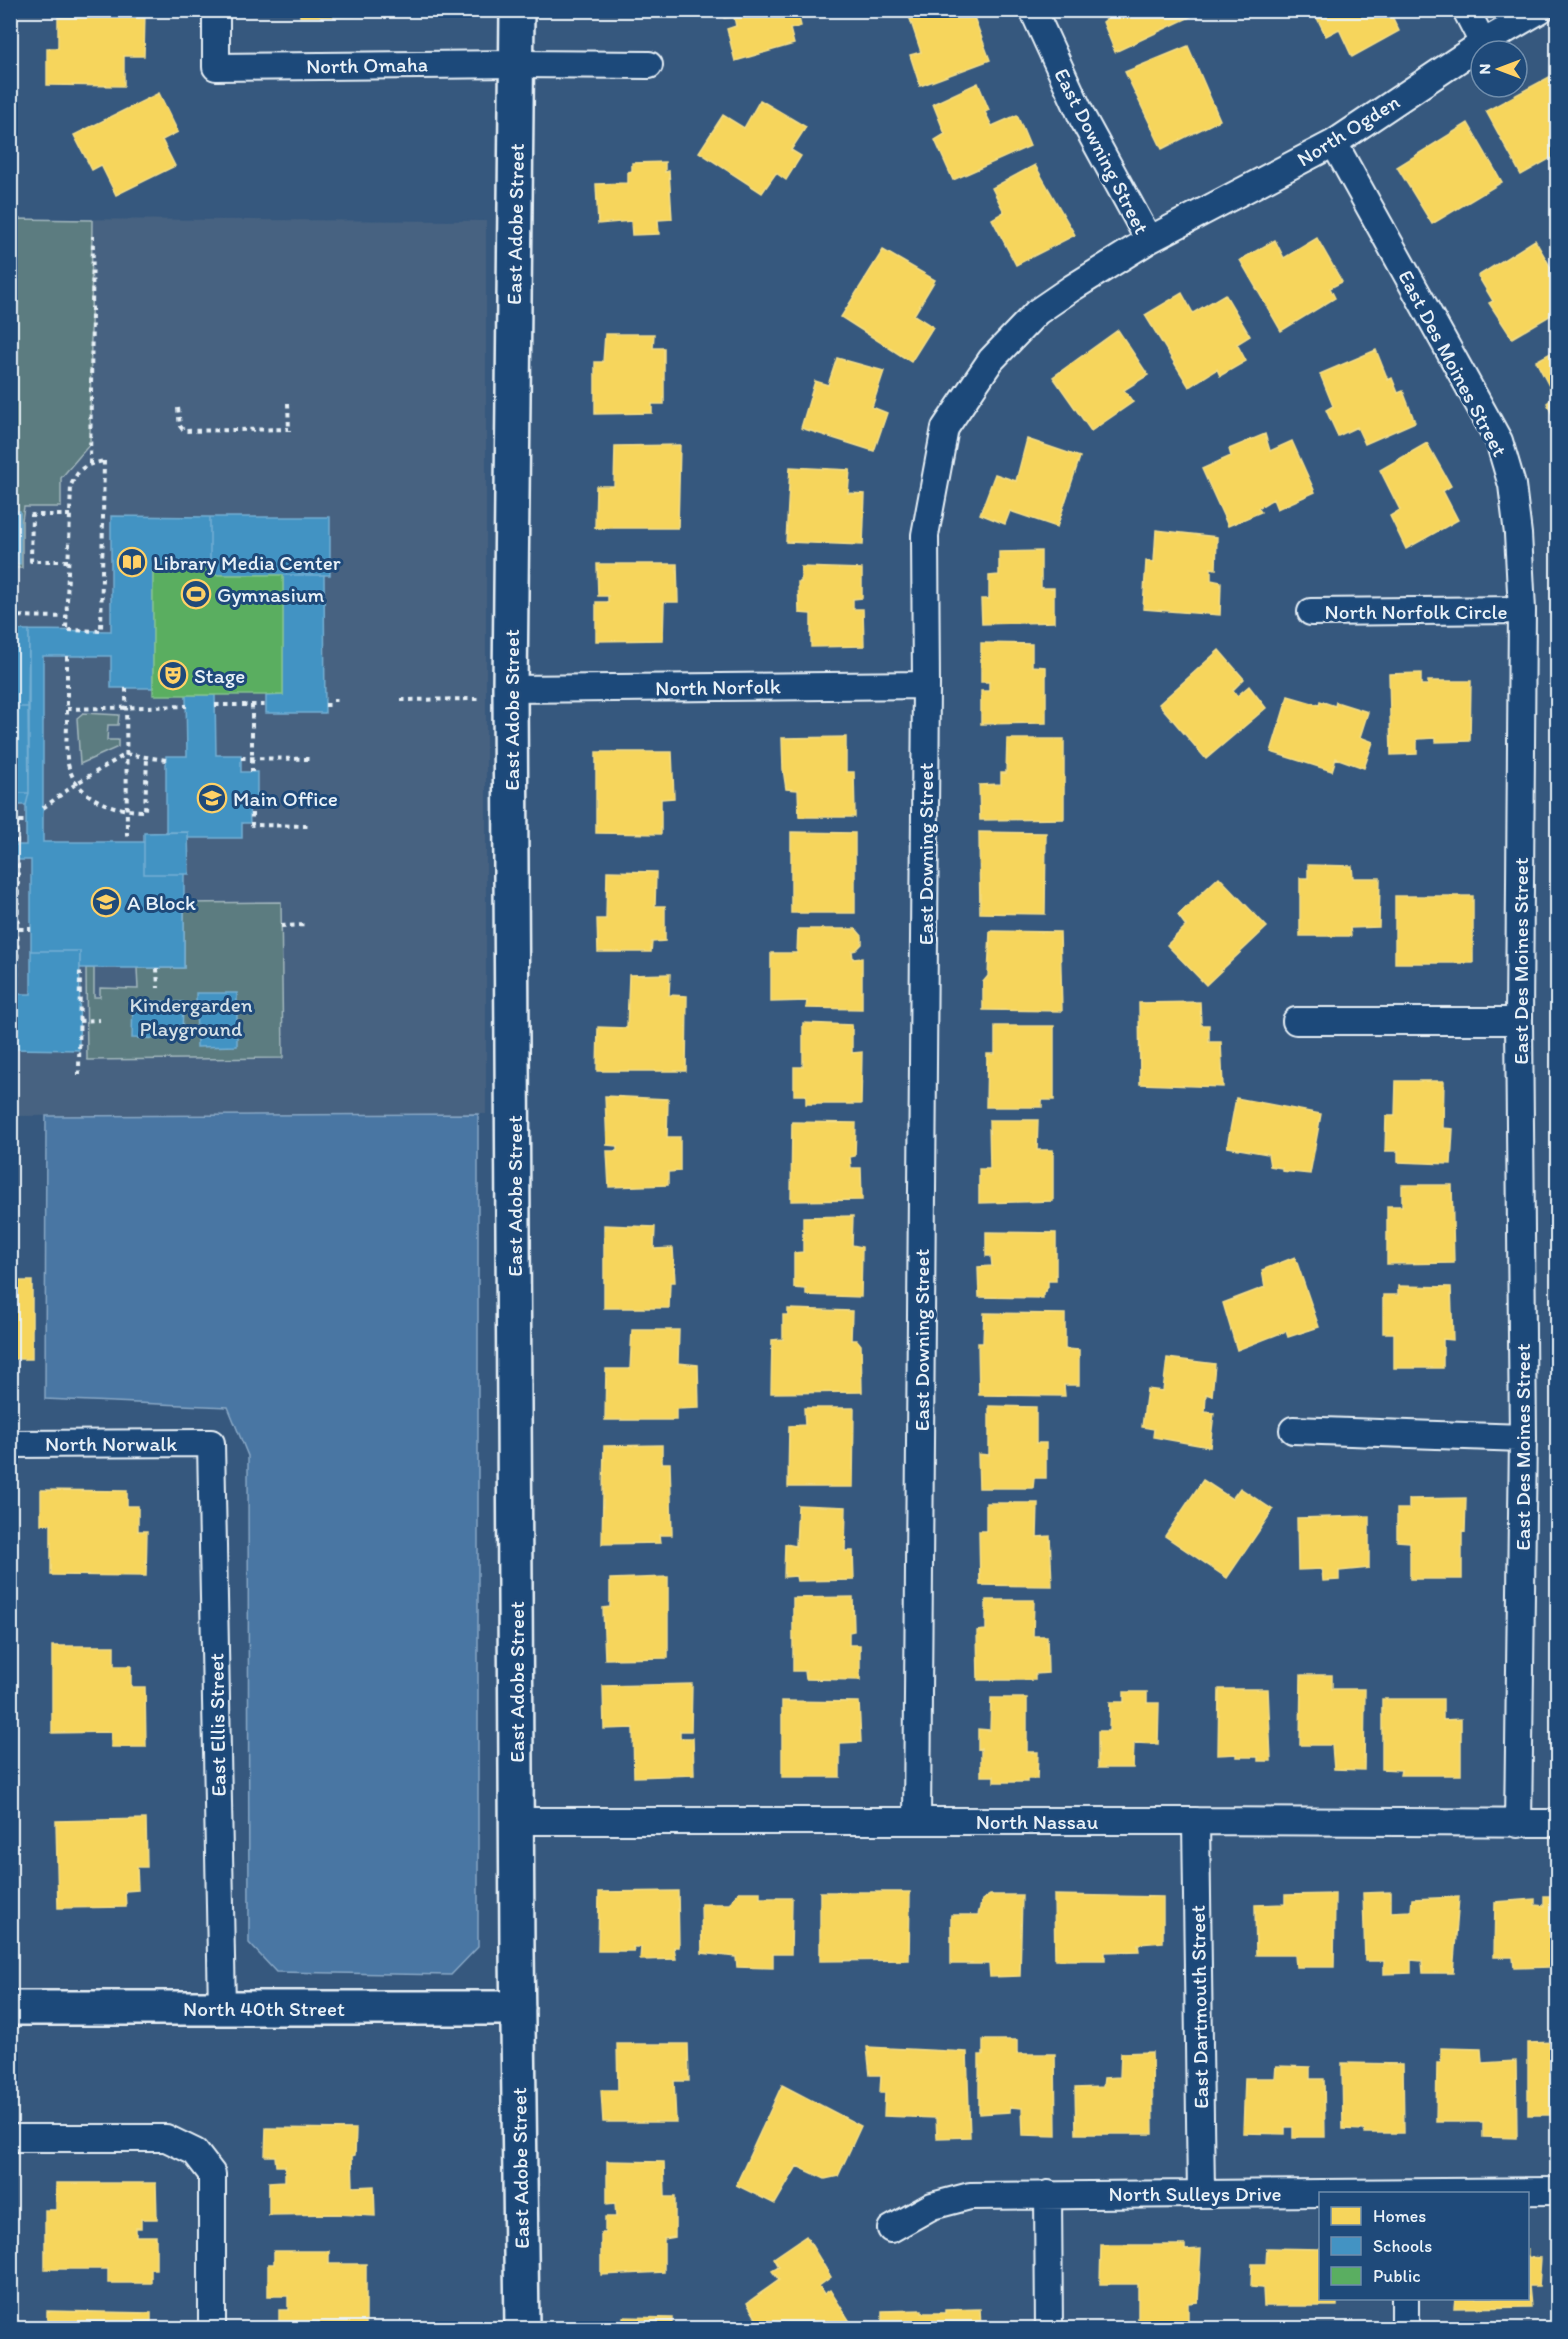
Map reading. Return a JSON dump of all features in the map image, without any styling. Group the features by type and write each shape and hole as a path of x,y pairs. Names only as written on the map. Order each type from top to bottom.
{"street":[{"name":"North Omaha","path":"216,10 216,67 517,64"},
{"name":"East Adobe Street","path":"517,10 495,694 517,1821 522,2328"},
{"name":"East Downing Street","path":"917,1821 926,684 925,535 945,428 991,360 1037,312 1149,240 1083,119 1033,10"},
{"path":"1466,10 1481,39"},
{"name":"North Ogden","path":"1490,39 1540,10"},
{"name":"North Ogden","path":"1149,240 1334,143 1469,52"},
{"path":"517,64 649,65"},
{"name":"East Des Moines Street","path":"1334,143 1499,441 1512,485 1518,534 1522,610 1519,1021 1523,1438 1518,1824"},
{"name":"North Norfolk Circle","path":"1311,612 1522,610"},
{"name":"North Norfolk","path":"495,694 926,684"},
{"path":"1296,1022 1519,1021"},
{"path":"1293,1430 1523,1438"},
{"name":"North Norwalk","path":"10,1444 212,1443"},
{"name":"East Ellis Street","path":"212,1443 222,2008"},
{"name":"North Nassau","path":"517,1821 1557,1823"},
{"name":"East Dartmouth Street","path":"1196,1821 1201,2193"},
{"name":"North 40th Street","path":"10,2008 518,2008"},
{"path":"10,2138 166,2138 195,2152 212,2174 212,2328"},
{"name":"North Sulleys Drive","path":"1405,2192 1557,2191"},
{"name":"North Sulleys Drive","path":"891,2229 932,2206 970,2196 1319,2192"},
{"path":"1048,2194 1049,2328"},
{"path":"1405,2300 1405,2328"}],"path":[{"path":"90,464 93,236"},
{"path":"178,408 180,426 184,431 289,430 288,404"},
{"path":"104,461 101,631 66,630 70,515 71,485 78,472 90,464 104,461"},
{"path":"68,561 32,561 32,515 70,515"},
{"path":"10,616 67,616"},
{"path":"67,656 67,755 72,777 82,790 94,799 126,811 145,811 147,757"},
{"path":"126,688 127,837"},
{"path":"401,700 495,694"},
{"path":"325,705 341,700"},
{"path":"215,705 266,705"},
{"path":"252,705 252,772"},
{"path":"67,709 187,706"},
{"path":"43,808 77,783 126,754 166,760"},
{"path":"241,758 309,759"},
{"path":"252,804 252,825 308,826"},
{"path":"10,821 26,821"},
{"path":"16,821 17,845"},
{"path":"17,994 18,860"},
{"path":"281,926 308,925"},
{"path":"10,929 31,929"},
{"path":"79,1075 80,968"},
{"path":"157,968 158,988"},
{"path":"79,1021 100,1020"}],"shaded area":[{"path":"11,219 486,221 486,1114 11,1116"},
{"path":"478,1114 478,1947 451,1975 276,1972 249,1943 248,1456 228,1407 45,1399 46,1116"}],"green space":[{"path":"11,219 92,220 90,444 61,478 61,507 24,507 22,568 11,568"},
{"path":"83,713 119,715 118,725 108,725 107,740 118,740 118,747 80,764 77,718"},
{"name":"Kindergarden Playground","path":"281,902 283,1058 87,1060 86,968 94,968 94,997 100,997 100,988 138,989 137,968 184,968 184,903"}],"building: Homes":[{"path":"58,10 145,12 144,56 124,56 124,86 47,85 47,48 58,48"},
{"path":"300,10 377,10 377,16 300,17"},
{"path":"722,10 797,10 801,26 790,29 794,44 735,61 727,29 736,26 734,17 724,18"},
{"path":"916,10 956,10 959,17 972,12 990,60 920,86 910,55 921,52 908,13"},
{"path":"1114,10 1192,10 1194,15 1115,52 1103,22 1115,12"},
{"path":"1313,10 1389,10 1399,31 1352,57 1339,29 1326,36"},
{"path":"1188,46 1220,120 1162,149 1125,72"},
{"path":"1555,74 1558,79 1558,154 1521,175 1486,111 1508,99 1529,99 1529,88"},
{"path":"978,83 989,110 985,112 992,126 1017,115 1030,146 953,180 935,140 945,134 933,104"},
{"path":"159,93 178,132 162,140 175,166 116,195 101,165 92,170 74,135"},
{"path":"760,100 806,127 791,150 801,156 786,180 776,173 762,193 699,152 723,115 744,128"},
{"path":"1468,123 1502,182 1432,224 1397,167"},
{"path":"665,162 665,172 669,171 672,219 658,220 659,234 632,235 631,221 598,224 596,184 628,183 628,172 632,171 632,163"},
{"path":"1035,165 1075,235 1016,265 992,219 1004,212 992,188"},
{"path":"1317,238 1342,282 1330,288 1335,298 1281,331 1240,260 1275,240 1284,258"},
{"path":"1535,240 1558,280 1558,311 1512,338 1489,303 1493,301 1478,276"},
{"path":"883,250 935,280 914,315 933,327 911,362 841,317"},
{"path":"1182,293 1193,313 1225,294 1250,336 1237,344 1246,361 1220,376 1217,369 1189,387 1145,315"},
{"path":"1118,330 1148,375 1124,390 1133,402 1091,431 1053,377"},
{"path":"605,334 654,334 653,348 664,348 664,404 652,404 652,413 595,414 595,362 603,362"},
{"path":"1558,349 1558,427 1547,403 1553,398 1550,388 1536,361"},
{"path":"1376,350 1388,380 1392,378 1398,393 1403,391 1415,422 1365,444 1357,427 1338,436 1326,410 1333,406 1320,374"},
{"path":"837,358 884,371 872,407 887,413 874,451 801,428 815,381 828,385"},
{"path":"1265,434 1270,451 1292,441 1315,492 1277,509 1273,499 1258,508 1261,512 1228,526 1202,469 1231,456 1229,449"},
{"path":"1027,439 1080,457 1057,527 1010,511 1005,524 980,514 995,474 1016,481"},
{"path":"1427,443 1451,486 1443,491 1458,520 1406,549 1390,516 1400,510 1380,470"},
{"path":"680,445 678,528 595,528 596,486 614,486 615,446"},
{"path":"790,467 850,470 848,493 865,494 863,545 786,542"},
{"path":"1156,530 1217,537 1216,569 1211,568 1211,580 1221,582 1220,615 1143,609 1146,561 1154,562"},
{"path":"1041,551 1041,588 1054,588 1054,622 982,624 981,599 989,599 989,576 999,575 999,552"},
{"path":"597,564 677,564 678,602 664,602 663,640 596,641 596,602 608,602 608,596 598,596"},
{"path":"801,567 862,569 862,598 853,599 853,609 863,609 864,646 811,647 811,614 799,613 798,582 801,582"},
{"path":"981,643 1032,644 1032,666 1046,667 1046,723 981,724 981,691 989,691 989,682 981,682"},
{"path":"1219,650 1244,679 1233,690 1237,696 1249,686 1266,708 1206,759 1159,704"},
{"path":"1421,673 1421,685 1428,685 1428,681 1471,681 1470,741 1436,742 1436,738 1417,739 1417,754 1391,755 1389,674"},
{"path":"1288,696 1319,705 1320,701 1335,706 1336,702 1368,712 1360,737 1373,742 1364,768 1336,758 1332,771 1271,752"},
{"path":"846,737 846,772 854,772 855,817 799,817 798,790 786,789 782,738"},
{"path":"1007,739 1064,739 1064,819 980,820 979,785 1001,784 1001,773 1006,773"},
{"path":"596,752 672,752 674,798 661,799 661,834 596,833"},
{"path":"791,832 855,833 855,913 791,913"},
{"path":"979,832 1046,833 1045,914 980,913"},
{"path":"1308,865 1352,866 1353,878 1380,878 1379,927 1350,928 1351,936 1300,936 1300,878 1308,878"},
{"path":"607,871 656,872 655,906 665,906 665,941 652,942 651,952 598,952 597,919 606,919"},
{"path":"1219,877 1267,927 1206,985 1167,945 1186,926 1178,915"},
{"path":"1395,896 1473,896 1473,963 1395,963"},
{"path":"798,929 856,929 862,936 862,944 852,951 853,959 862,958 862,1009 806,1008 807,1001 771,1002 771,953 797,953"},
{"path":"990,931 1060,932 1062,1011 983,1010 983,982 988,976"},
{"path":"670,974 669,995 687,996 686,1071 597,1071 598,1027 627,1028 629,975"},
{"path":"1200,1002 1201,1025 1209,1025 1209,1042 1221,1042 1223,1087 1140,1084 1139,1003"},
{"path":"803,1023 852,1025 852,1053 862,1052 861,1104 806,1104 806,1095 794,1095 794,1067 803,1067"},
{"path":"995,1026 1054,1026 1054,1100 1042,1100 1042,1107 986,1107 987,1054 995,1054"},
{"path":"1396,1081 1444,1081 1443,1128 1453,1129 1451,1164 1398,1162 1398,1151 1385,1151 1386,1116 1395,1116"},
{"path":"605,1096 668,1099 667,1137 680,1137 680,1171 668,1172 668,1185 609,1187 607,1151 617,1151 617,1146 607,1145"},
{"path":"1236,1098 1321,1114 1310,1174 1282,1171 1282,1168 1270,1166 1268,1154 1227,1147"},
{"path":"989,1120 1038,1120 1037,1150 1053,1150 1053,1201 979,1203 979,1169 990,1169"},
{"path":"792,1122 856,1123 855,1156 850,1157 851,1168 861,1168 862,1200 791,1201"},
{"path":"1402,1185 1452,1185 1454,1263 1387,1264 1387,1206 1402,1206"},
{"path":"853,1216 852,1245 862,1247 861,1297 806,1295 806,1289 794,1288 794,1253 803,1252 803,1217"},
{"path":"604,1225 655,1227 654,1249 673,1248 675,1282 670,1282 669,1308 604,1308"},
{"path":"986,1232 1056,1233 1056,1281 1048,1281 1043,1298 979,1297 978,1267 992,1266 991,1256 986,1256"},
{"path":"1295,1257 1319,1327 1288,1337 1286,1331 1237,1350 1223,1303 1265,1287 1262,1270"},
{"path":"10,1281 32,1281 32,1359 10,1359"},
{"path":"1398,1286 1451,1287 1453,1340 1443,1339 1443,1368 1394,1368 1394,1333 1383,1333 1383,1295 1398,1295"},
{"path":"788,1309 852,1311 851,1340 857,1340 861,1345 862,1392 771,1393 772,1340 783,1339 783,1315 788,1315"},
{"path":"984,1313 1065,1314 1065,1349 1079,1350 1079,1385 1064,1385 1065,1396 979,1395 978,1343 983,1343"},
{"path":"632,1330 679,1330 678,1363 698,1365 699,1408 676,1409 676,1420 605,1420 606,1369 630,1369"},
{"path":"1167,1358 1215,1364 1212,1396 1206,1394 1205,1412 1214,1413 1210,1447 1153,1437 1154,1429 1142,1427 1147,1389 1163,1391"},
{"path":"989,1406 1036,1407 1036,1443 1046,1443 1046,1478 1034,1478 1033,1488 979,1488 978,1454 989,1455"},
{"path":"804,1408 854,1408 853,1487 788,1487 789,1426 805,1425"},
{"path":"662,1445 662,1463 670,1463 672,1535 659,1535 660,1543 602,1544 604,1446"},
{"path":"1203,1480 1232,1499 1240,1488 1273,1510 1227,1578 1165,1536"},
{"path":"41,1490 127,1491 127,1506 138,1506 138,1531 147,1531 146,1576 51,1575 51,1524 41,1524"},
{"path":"1466,1498 1465,1532 1462,1531 1462,1579 1410,1579 1410,1542 1397,1541 1397,1509 1409,1509 1409,1499"},
{"path":"986,1503 1038,1503 1037,1537 1050,1536 1052,1586 980,1585 979,1531 986,1531"},
{"path":"798,1505 846,1507 845,1551 853,1551 854,1580 797,1581 796,1576 784,1577 785,1544 796,1546"},
{"path":"1369,1516 1369,1568 1339,1571 1339,1580 1323,1581 1322,1569 1298,1570 1297,1518"},
{"path":"668,1577 668,1658 605,1659 603,1608 610,1607 610,1579"},
{"path":"853,1597 854,1631 849,1632 849,1645 860,1645 860,1680 806,1679 805,1671 793,1671 793,1598"},
{"path":"986,1600 1034,1600 1033,1636 1047,1636 1048,1673 1035,1674 1035,1680 978,1680 977,1631 986,1630"},
{"path":"52,1646 114,1646 114,1666 131,1666 131,1687 145,1687 146,1747 111,1747 111,1732 52,1733"},
{"path":"1301,1675 1332,1675 1332,1689 1365,1689 1364,1770 1334,1769 1332,1745 1300,1745"},
{"path":"692,1684 691,1731 680,1731 680,1738 693,1738 694,1775 634,1777 633,1728 604,1729 603,1686"},
{"path":"1219,1689 1268,1689 1271,1761 1258,1761 1258,1757 1237,1757 1237,1754 1218,1755"},
{"path":"1124,1692 1147,1692 1147,1703 1159,1703 1158,1744 1134,1743 1133,1768 1098,1768 1098,1731 1109,1731 1110,1702 1124,1702"},
{"path":"991,1698 1027,1698 1027,1752 1038,1752 1037,1779 1027,1779 1027,1782 994,1782 994,1776 981,1776 978,1729 990,1730"},
{"path":"1382,1699 1443,1699 1443,1720 1461,1719 1461,1775 1400,1775 1401,1770 1382,1769"},
{"path":"782,1701 859,1702 861,1742 840,1743 840,1777 782,1777"},
{"path":"146,1819 147,1867 137,1867 138,1890 125,1891 126,1907 58,1908 56,1821"},
{"path":"678,1891 679,1947 674,1947 676,1959 640,1960 641,1947 633,1947 634,1951 598,1951 599,1892"},
{"path":"739,1892 760,1892 760,1898 792,1898 791,1954 773,1954 773,1968 737,1967 736,1957 702,1953 701,1904 731,1904"},
{"path":"820,1892 910,1892 909,1960 820,1961"},
{"path":"1391,1892 1391,1912 1411,1911 1412,1899 1459,1897 1453,1973 1423,1973 1422,1961 1411,1960 1411,1973 1384,1974 1384,1961 1365,1961 1363,1893"},
{"path":"1335,1894 1334,1967 1296,1967 1295,1955 1256,1955 1255,1905 1285,1904 1285,1895"},
{"path":"990,1895 1022,1895 1020,1976 990,1977 989,1964 951,1964 951,1915 978,1915 982,1900"},
{"path":"1054,1895 1163,1897 1163,1942 1138,1944 1139,1951 1105,1952 1105,1960 1055,1960"},
{"path":"1544,1896 1558,1896 1558,1963 1550,1963 1549,1967 1514,1968 1513,1957 1494,1957 1495,1902 1535,1899 1535,1905 1544,1906"},
{"path":"983,2040 1017,2040 1017,2054 1055,2054 1056,2136 1023,2135 1022,2108 1010,2107 1010,2112 979,2114 979,2055 983,2055"},
{"path":"1558,2042 1558,2111 1554,2115 1528,2115 1528,2043"},
{"path":"617,2044 688,2044 689,2081 674,2081 676,2122 603,2122 601,2090 618,2090"},
{"path":"867,2047 967,2052 970,2137 937,2138 936,2118 884,2116 885,2093 880,2093 881,2075 870,2075"},
{"path":"1441,2048 1481,2049 1482,2063 1516,2061 1517,2138 1483,2137 1483,2122 1436,2122 1437,2063 1441,2063"},
{"path":"1152,2052 1153,2134 1076,2134 1075,2088 1103,2087 1104,2078 1120,2077 1121,2053"},
{"path":"1342,2063 1403,2064 1404,2133 1365,2133 1364,2130 1343,2129"},
{"path":"1276,2066 1310,2067 1310,2079 1324,2079 1325,2137 1293,2137 1293,2127 1285,2127 1285,2134 1243,2133 1245,2078 1275,2078"},
{"path":"782,2085 861,2126 838,2176 825,2179 797,2166 775,2204 736,2185"},
{"path":"266,2128 356,2129 355,2155 352,2156 353,2187 374,2186 375,2216 269,2215 269,2182 285,2181 285,2166 276,2166 275,2156 265,2156"},
{"path":"607,2161 664,2162 665,2197 675,2197 675,2237 664,2239 664,2272 601,2275 601,2233 605,2233 605,2217 616,2217 615,2203 607,2204"},
{"path":"56,2183 156,2183 157,2219 141,2219 141,2228 136,2228 136,2236 156,2236 156,2269 151,2269 151,2283 108,2283 108,2269 45,2269 45,2210 56,2210"},
{"path":"806,2236 831,2277 819,2286 824,2294 830,2290 854,2328 762,2328 747,2303 779,2280 772,2271 779,2267 774,2258"},
{"path":"1101,2245 1185,2245 1185,2250 1201,2249 1198,2302 1188,2303 1188,2322 1138,2321 1138,2284 1100,2284"},
{"path":"1267,2248 1319,2249 1319,2300 1337,2300 1337,2306 1264,2306 1263,2288 1251,2287 1252,2264 1266,2264"},
{"path":"274,2251 329,2251 329,2264 366,2264 366,2328 279,2328 279,2310 288,2310 288,2296 268,2296 268,2264 274,2264"},
{"path":"1529,2257 1541,2258 1539,2286 1529,2286"},
{"path":"1529,2286 1531,2307 1454,2308 1455,2300 1529,2300"},
{"path":"980,2309 981,2328 882,2328 882,2311 922,2310 922,2313 945,2313 945,2310"},
{"path":"47,2311 151,2313 151,2328 47,2328"},
{"path":"623,2317 672,2318 672,2328 623,2328"}],"building: Schools":[{"path":"10,511 20,511 20,564 10,563"},
{"path":"111,516 210,517 210,567 153,567 153,688 111,688 111,656 43,656 43,842 144,842 144,874 184,874 184,968 80,968 80,951 31,951 31,860 10,860 10,845 26,845 26,805 29,793 29,630 111,631"},
{"path":"210,517 330,517 330,575 210,575"},
{"path":"283,575 324,575 325,713 266,713 266,696 283,695"},
{"path":"10,630 29,630 28,707 10,707"},
{"path":"186,695 215,695 216,755 241,755 241,772 257,772 257,804 249,804 250,823 242,823 242,838 188,838 188,832 166,832 166,756 187,756"},
{"path":"10,707 28,707 29,793 10,793"},
{"path":"10,793 29,793 26,805 10,805"},
{"path":"188,832 189,874 144,874 144,833"},
{"path":"31,951 80,951 79,1050 10,1049 10,994 31,994"},
{"path":"196,993 237,993 237,1046 197,1047"},
{"path":"133,1001 183,1002 182,1039 132,1038"}],"building: Public":[{"path":"153,567 210,567 210,575 283,575 283,695 153,695"}],"place":[{"name":"Library Media Center","path":"132,562"},
{"name":"Gymnasium","path":"196,594"},
{"name":"Stage","path":"173,675"},
{"name":"Main Office","path":"212,798"},
{"name":"A Block","path":"106,902"}]}
